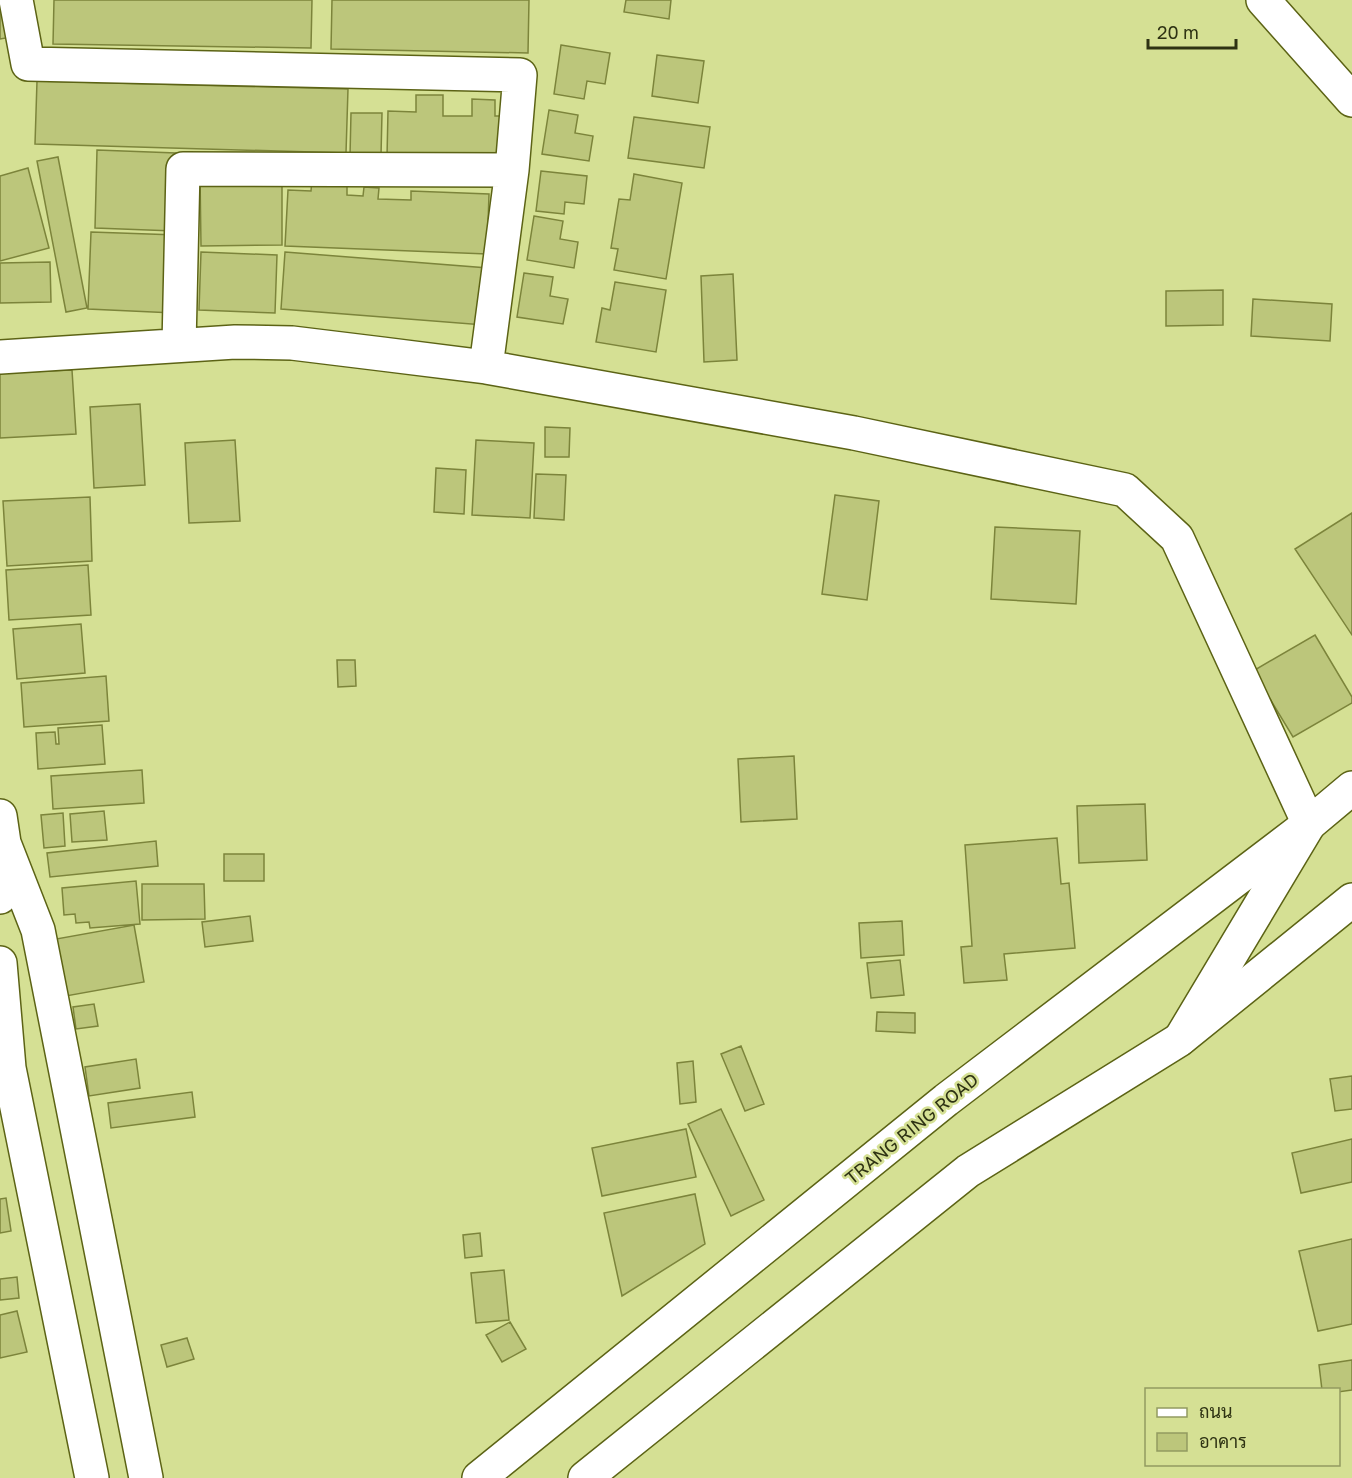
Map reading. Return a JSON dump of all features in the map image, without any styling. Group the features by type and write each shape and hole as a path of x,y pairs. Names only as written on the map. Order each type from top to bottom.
{"main road":[{"path":"16,0 28,64 520,75 512,170 486,367"},
{"path":"1263,0 1352,100"},
{"path":"179,345 183,169 512,170"},
{"path":"0,357 235,342 292,343 486,367 854,433 1125,489 1177,538 1309,824 1179,1040"},
{"name":"TRANG RING ROAD","path":"479,1478 946,1100 1309,824 1352,788"},
{"path":"0,897 2,830"},
{"path":"2,830 38,930 146,1478"},
{"path":"585,1478 968,1171 1179,1040 1352,900"},
{"path":"0,963 9,1068 92,1478"}],"building":[{"path":"0,0 2,0 6,38 0,39"},
{"path":"54,0 312,0 311,48 53,44"},
{"path":"332,0 529,0 528,53 331,49"},
{"path":"626,0 671,0 669,19 624,12"},
{"path":"561,45 610,53 605,84 587,81 584,99 554,94"},
{"path":"657,55 704,61 698,103 652,96"},
{"path":"37,81 348,89 346,153 35,144"},
{"path":"416,95 443,95 443,116 472,116 472,99 495,100 495,116 503,116 503,157 387,157 388,111 416,112"},
{"path":"549,110 578,115 575,133 593,136 589,161 542,154"},
{"path":"351,113 382,113 381,156 350,156"},
{"path":"634,117 710,127 704,168 628,158"},
{"path":"97,150 176,153 174,231 95,228"},
{"path":"58,157 87,308 66,312 37,161"},
{"path":"28,168 49,248 0,261 0,176"},
{"path":"541,171 587,176 584,204 565,202 564,214 536,211"},
{"path":"282,174 282,245 201,246 200,175"},
{"path":"634,174 682,183 666,279 614,270 618,249 611,248 619,199 630,200"},
{"path":"312,180 347,181 347,195 363,196 364,187 379,188 378,199 411,200 411,191 489,194 487,254 285,246 288,190 311,191"},
{"path":"534,216 563,221 560,239 578,242 574,268 527,260"},
{"path":"91,232 177,235 174,313 88,309"},
{"path":"201,252 277,255 275,313 199,310"},
{"path":"285,252 488,268 484,325 281,309"},
{"path":"50,262 51,302 0,303 0,263"},
{"path":"524,273 553,277 550,296 568,299 563,324 517,317"},
{"path":"733,274 737,360 704,362 701,276"},
{"path":"615,282 666,290 656,352 596,342 602,308 610,310"},
{"path":"1223,290 1223,325 1166,326 1166,291"},
{"path":"1253,299 1332,304 1330,341 1251,336"},
{"path":"72,370 76,434 0,438 0,373"},
{"path":"140,404 145,485 94,488 90,407"},
{"path":"545,427 570,428 569,457 545,457"},
{"path":"235,440 240,521 189,523 185,443"},
{"path":"476,440 534,443 530,518 472,515"},
{"path":"436,468 466,470 464,514 434,512"},
{"path":"536,474 566,475 564,520 534,518"},
{"path":"835,495 879,501 867,600 822,594"},
{"path":"90,497 92,561 7,566 3,501"},
{"path":"1352,513 1352,635 1295,549"},
{"path":"995,527 1080,531 1076,604 991,599"},
{"path":"88,565 91,615 9,620 6,570"},
{"path":"81,624 85,673 17,679 13,629"},
{"path":"1315,635 1352,697 1352,703 1293,737 1253,671"},
{"path":"337,660 355,660 356,686 338,687"},
{"path":"106,676 109,721 24,727 21,683"},
{"path":"102,725 105,764 38,769 36,733 55,732 56,744 59,744 58,728"},
{"path":"794,756 797,819 741,822 738,759"},
{"path":"142,770 144,803 53,809 51,776"},
{"path":"1145,804 1147,860 1079,863 1077,806"},
{"path":"104,811 107,840 72,842 70,814"},
{"path":"63,813 65,846 44,848 41,815"},
{"path":"1057,838 1061,884 1069,883 1075,948 1004,954 1007,980 964,983 961,947 972,946 965,845"},
{"path":"156,841 158,866 50,877 47,853"},
{"path":"224,854 264,854 264,881 224,881"},
{"path":"136,881 140,924 90,928 89,922 76,923 75,914 64,915 62,888"},
{"path":"142,884 204,884 205,919 142,920"},
{"path":"250,916 253,941 205,947 202,922"},
{"path":"902,921 904,955 861,958 859,923"},
{"path":"134,925 144,982 66,996 56,939"},
{"path":"900,960 904,995 871,998 867,963"},
{"path":"94,1004 98,1026 76,1029 73,1007"},
{"path":"877,1012 915,1013 915,1033 876,1031"},
{"path":"741,1046 764,1104 745,1111 721,1054"},
{"path":"136,1059 140,1088 89,1096 85,1067"},
{"path":"693,1061 696,1102 680,1104 677,1063"},
{"path":"1352,1076 1352,1109 1335,1111 1330,1079"},
{"path":"192,1092 195,1117 111,1128 108,1103"},
{"path":"721,1109 764,1200 731,1216 688,1124"},
{"path":"686,1129 696,1177 602,1196 592,1148"},
{"path":"1352,1139 1352,1182 1301,1193 1292,1153"},
{"path":"695,1194 705,1244 622,1296 604,1213"},
{"path":"6,1198 11,1231 0,1233 0,1199"},
{"path":"480,1233 482,1256 465,1258 463,1235"},
{"path":"1352,1239 1352,1324 1318,1331 1299,1251"},
{"path":"504,1270 509,1320 476,1323 471,1273"},
{"path":"17,1277 19,1298 0,1300 0,1279"},
{"path":"17,1311 27,1352 0,1358 0,1315"},
{"path":"510,1322 526,1349 502,1362 486,1335"},
{"path":"187,1338 194,1359 167,1367 161,1345"},
{"path":"1352,1360 1352,1390 1340,1392 1340,1388 1322,1388 1319,1365"}]}
